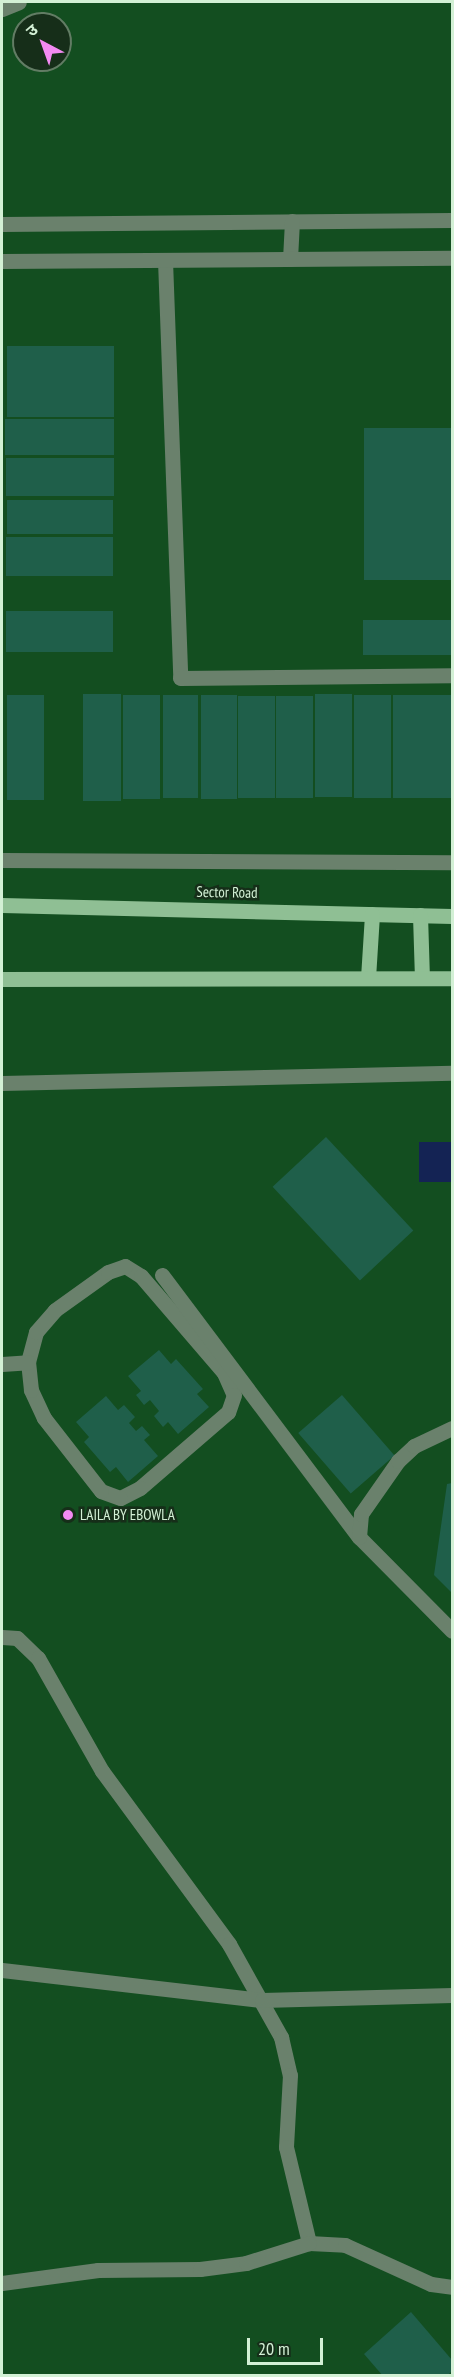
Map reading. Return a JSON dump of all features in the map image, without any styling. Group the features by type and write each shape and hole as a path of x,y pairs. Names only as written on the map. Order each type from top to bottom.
{"main road":[{"name":"Sector Road","path":"2,905 453,916"},
{"path":"368,978 372,914"},
{"path":"420,915 422,978"},
{"path":"2,979 453,978"}],"street":[{"path":"2,9 19,2"},
{"path":"2,224 453,220"},
{"path":"290,259 292,221"},
{"path":"2,261 453,258"},
{"path":"165,260 180,678 453,675"},
{"path":"2,860 453,862"},
{"path":"2,1083 453,1073"},
{"path":"125,1266 141,1276 224,1373 234,1395 228,1412 140,1488 120,1498 101,1491 44,1418 31,1390 28,1362 36,1332 55,1310 108,1272 125,1266"},
{"path":"162,1275 359,1537 453,1631"},
{"path":"2,1364 28,1362"},
{"path":"359,1537 361,1514 398,1461 414,1446 453,1428"},
{"path":"2,1637 17,1638 38,1658 102,1771 229,1944 281,2037 290,2075 286,2147 309,2243"},
{"path":"2,1970 262,2000 453,1995"},
{"path":"2,2283 98,2270 200,2269 246,2263 309,2243 345,2246 431,2283 453,2288"}],"water":[{"path":"419,1142 452,1142 452,1182 419,1182"}],"building":[{"path":"7,346 114,346 114,417 7,417"},
{"path":"5,419 114,419 114,455 5,455"},
{"path":"364,428 452,428 452,580 364,580"},
{"path":"6,458 114,458 114,496 6,496"},
{"path":"7,500 113,500 113,534 7,534"},
{"path":"6,537 113,537 113,576 6,576"},
{"path":"6,611 113,611 113,652 6,652"},
{"path":"363,620 452,620 452,655 363,655"},
{"path":"83,694 121,694 121,801 83,801"},
{"path":"315,694 352,694 352,797 315,797"},
{"path":"7,695 44,695 44,800 7,800"},
{"path":"123,695 160,695 160,799 123,799"},
{"path":"163,695 198,695 198,798 163,798"},
{"path":"201,695 237,695 237,799 201,799"},
{"path":"354,695 391,695 391,798 354,798"},
{"path":"393,695 452,695 452,798 393,798"},
{"path":"238,696 275,696 275,798 238,798"},
{"path":"276,696 313,696 313,798 276,798"},
{"path":"326,1137 413,1231 360,1280 273,1187"},
{"path":"159,1350 171,1364 176,1359 203,1389 197,1394 209,1407 178,1434 168,1422 163,1427 154,1416 159,1411 150,1400 144,1405 136,1395 141,1391 128,1376"},
{"path":"342,1395 394,1455 351,1493 298,1433"},
{"path":"106,1396 118,1410 124,1405 135,1417 129,1423 136,1431 142,1426 150,1435 144,1440 158,1456 128,1482 116,1467 110,1472 84,1442 89,1437 76,1422"},
{"path":"452,1483 452,1593 434,1575 447,1484"},
{"path":"411,2312 452,2360 452,2371 447,2376 383,2376 364,2354"}],"place":[{"name":"LAILA BY EBOWLA","path":"68,1515"}]}
